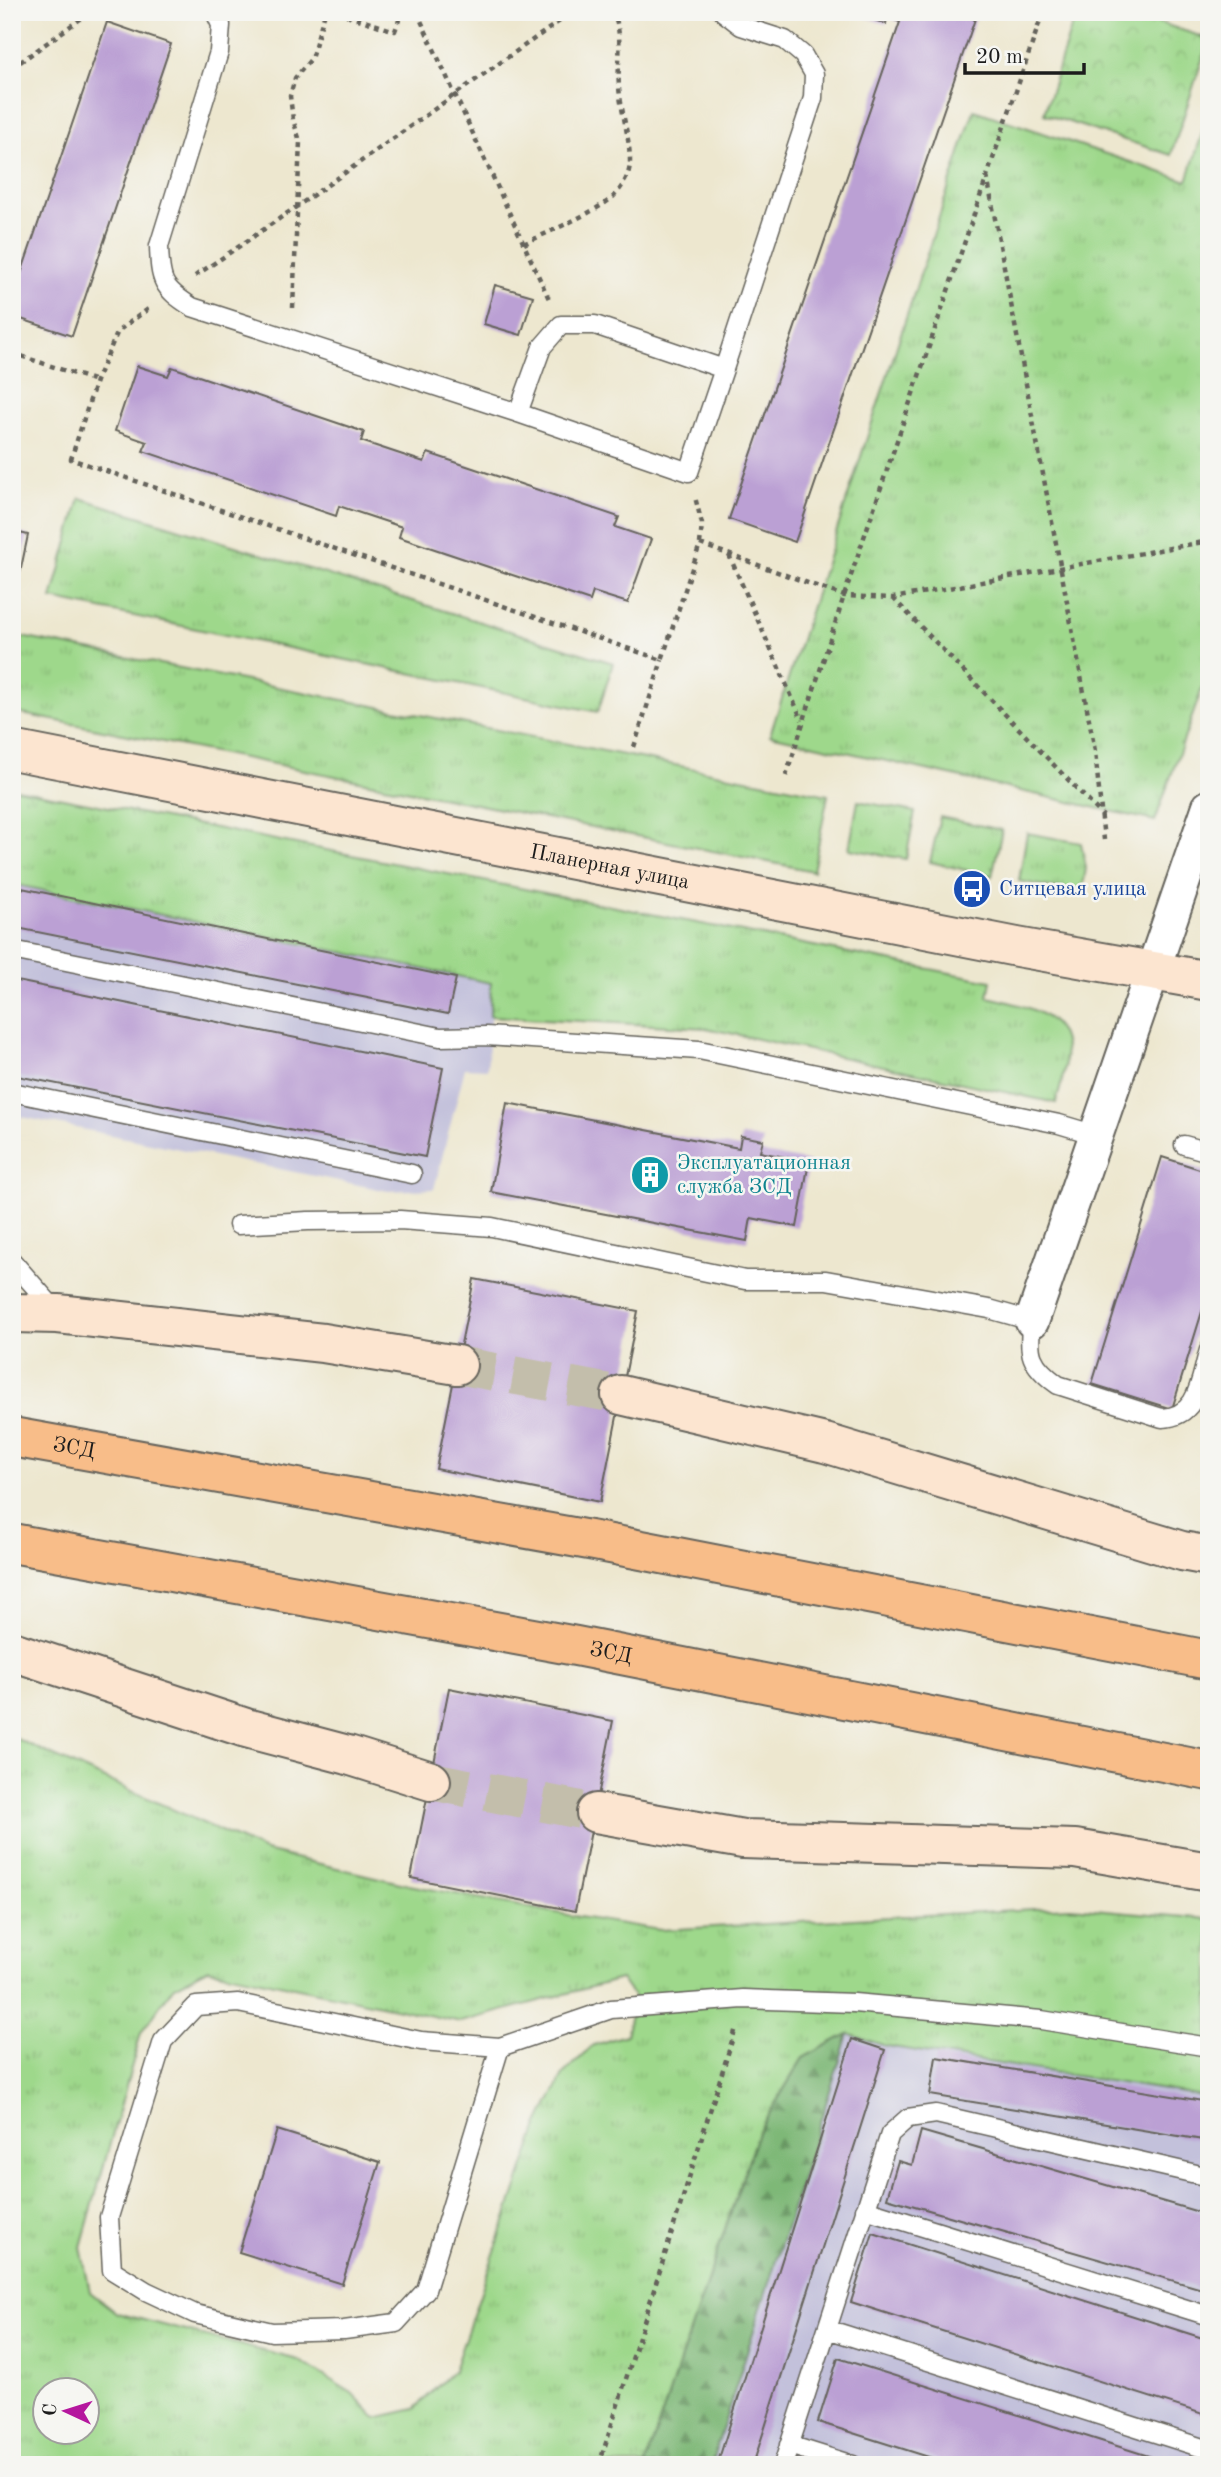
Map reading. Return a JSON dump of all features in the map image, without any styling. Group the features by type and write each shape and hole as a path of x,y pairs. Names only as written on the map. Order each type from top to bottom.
{"highway":[{"name":"ЗСД","path":"12,1437 595,1541 1209,1660"},
{"name":"ЗСД","path":"12,1543 576,1646 1209,1772"}],"main road":[{"name":"Планерная улица","path":"12,750 1017,947 1209,981"},
{"path":"12,1313 58,1314 323,1343 457,1365"},
{"path":"621,1395 825,1443 1195,1553"},
{"path":"12,1651 246,1728 348,1755 431,1781"},
{"path":"596,1813 743,1839 1076,1849 1209,1872"}],"street":[{"path":"1032,1321 1209,807"}],"lane":[{"path":"215,12 222,25 219,52 159,246 160,272 170,293 192,307 689,472 813,98 814,74 803,55 785,40 741,26 723,12"},
{"path":"518,414 542,347 561,325 595,325 724,369"},
{"path":"12,950 440,1037 486,1036 699,1050 1059,1124 1096,1135"},
{"path":"12,1092 412,1174"},
{"path":"1184,1145 1209,1152"},
{"path":"238,1225 400,1220 492,1227 746,1280 826,1280 989,1309 1032,1321 1028,1347 1035,1363 1058,1385 1162,1418 1175,1418 1187,1411 1195,1398 1209,1350"},
{"path":"12,1261 58,1314"},
{"path":"500,2047 426,2290 396,2323 344,2330 272,2332 195,2314 146,2291 112,2270 109,2217 163,2041 196,2006 238,2003 421,2041 500,2047 611,2008 743,1999 854,2003 1041,2020 1209,2047"},
{"path":"783,2465 890,2134 908,2118 936,2114 1209,2177"},
{"path":"865,2209 1209,2316"},
{"path":"827,2329 1209,2450"},
{"path":"789,2445 853,2465"}],"path":[{"path":"12,68 90,12"},
{"path":"292,341 300,141 293,120 290,96 295,78 311,59 325,12"},
{"path":"337,12 395,32 402,12"},
{"path":"417,12 561,325"},
{"path":"573,12 118,331 96,381 71,459 662,660"},
{"path":"524,244 614,196 625,183 631,165 621,107 619,38 613,12"},
{"path":"786,776 844,596 1043,12"},
{"path":"987,175 1095,751 1104,841"},
{"path":"12,353 96,381"},
{"path":"634,747 700,544 702,524 689,472"},
{"path":"700,544 844,596 893,598 1209,541"},
{"path":"729,555 803,720"},
{"path":"893,598 1103,816"},
{"path":"599,2465 733,2040 743,1999"}],"shaded area":[{"path":"12,878 494,981 487,1069 465,1068 434,1189 388,1191 12,1115"},
{"path":"848,2034 886,2046 1209,2097 1209,2465 711,2465"}],"green space":[{"path":"1076,12 1127,12 1209,39 1171,155 1044,114"},
{"path":"974,110 1187,181 1209,112 1209,669 1155,821 770,735"},
{"path":"80,498 613,663 598,712 52,599"},
{"path":"12,635 828,795 813,871 12,712"},
{"path":"12,788 991,981 988,997 1033,1010 1048,1018 1058,1028 1064,1041 1065,1057 1056,1103 706,1028 490,1016 491,983 12,884"},
{"path":"858,801 915,812 906,859 849,849"},
{"path":"940,817 1002,830 992,876 930,862"},
{"path":"1027,833 1081,843 1086,868 1082,893 1019,881"},
{"path":"12,1737 265,1851 409,1885 660,1930 1070,1907 1209,1919 1209,2097 886,2046 848,2034 803,2058 758,2132 645,2465 12,2465","holes":["208,1969 461,2022 621,1979 635,1999 626,2035 594,2045 564,2073 538,2126 454,2370 415,2409 376,2418 352,2393 298,2360 117,2313 90,2292 81,2247 141,2033 173,1987"]},
{"path":"848,2034 711,2465 645,2465 758,2132 803,2058"}],"building":[{"path":"850,12 969,12 968,17 975,19 795,542 729,519 900,22 887,17 886,24"},
{"path":"107,22 171,44 72,336 12,316 12,300"},
{"path":"495,285 533,296 521,335 484,324"},
{"path":"137,366 168,376 172,367 364,432 361,441 424,462 428,453 619,517 615,527 651,539 628,603 593,592 590,601 399,537 402,527 339,506 336,516 143,451 147,442 115,431"},
{"path":"12,531 28,535 15,597 12,596"},
{"path":"12,886 456,978 448,1014 12,927"},
{"path":"12,980 443,1068 425,1157 12,1075"},
{"name":"Эксплуатационная служба ЗСД","path":"507,1103 739,1148 741,1136 763,1140 760,1152 809,1162 797,1227 751,1218 747,1241 491,1192"},
{"path":"1162,1157 1209,1172 1209,1289 1172,1409 1092,1384"},
{"path":"474,1279 638,1311 600,1502 436,1469"},
{"path":"449,1688 613,1721 575,1911 411,1878"},
{"path":"852,2039 885,2050 753,2465 717,2465"},
{"path":"936,2057 1209,2102 1209,2141 930,2095"},
{"path":"277,2130 380,2162 342,2284 239,2252"},
{"path":"921,2131 1209,2215 1209,2291 887,2198 898,2161 912,2165"},
{"path":"873,2233 1209,2340 1209,2416 851,2302"},
{"path":"838,2358 1174,2465 954,2465 818,2422"}],"tunnel":[{"path":"457,1365 621,1395"},
{"path":"431,1781 596,1813"}],"place":[{"name":"Ситцевая улица","path":"972,889"},
{"name":"Эксплуатационная служба ЗСД","path":"650,1175"}]}
